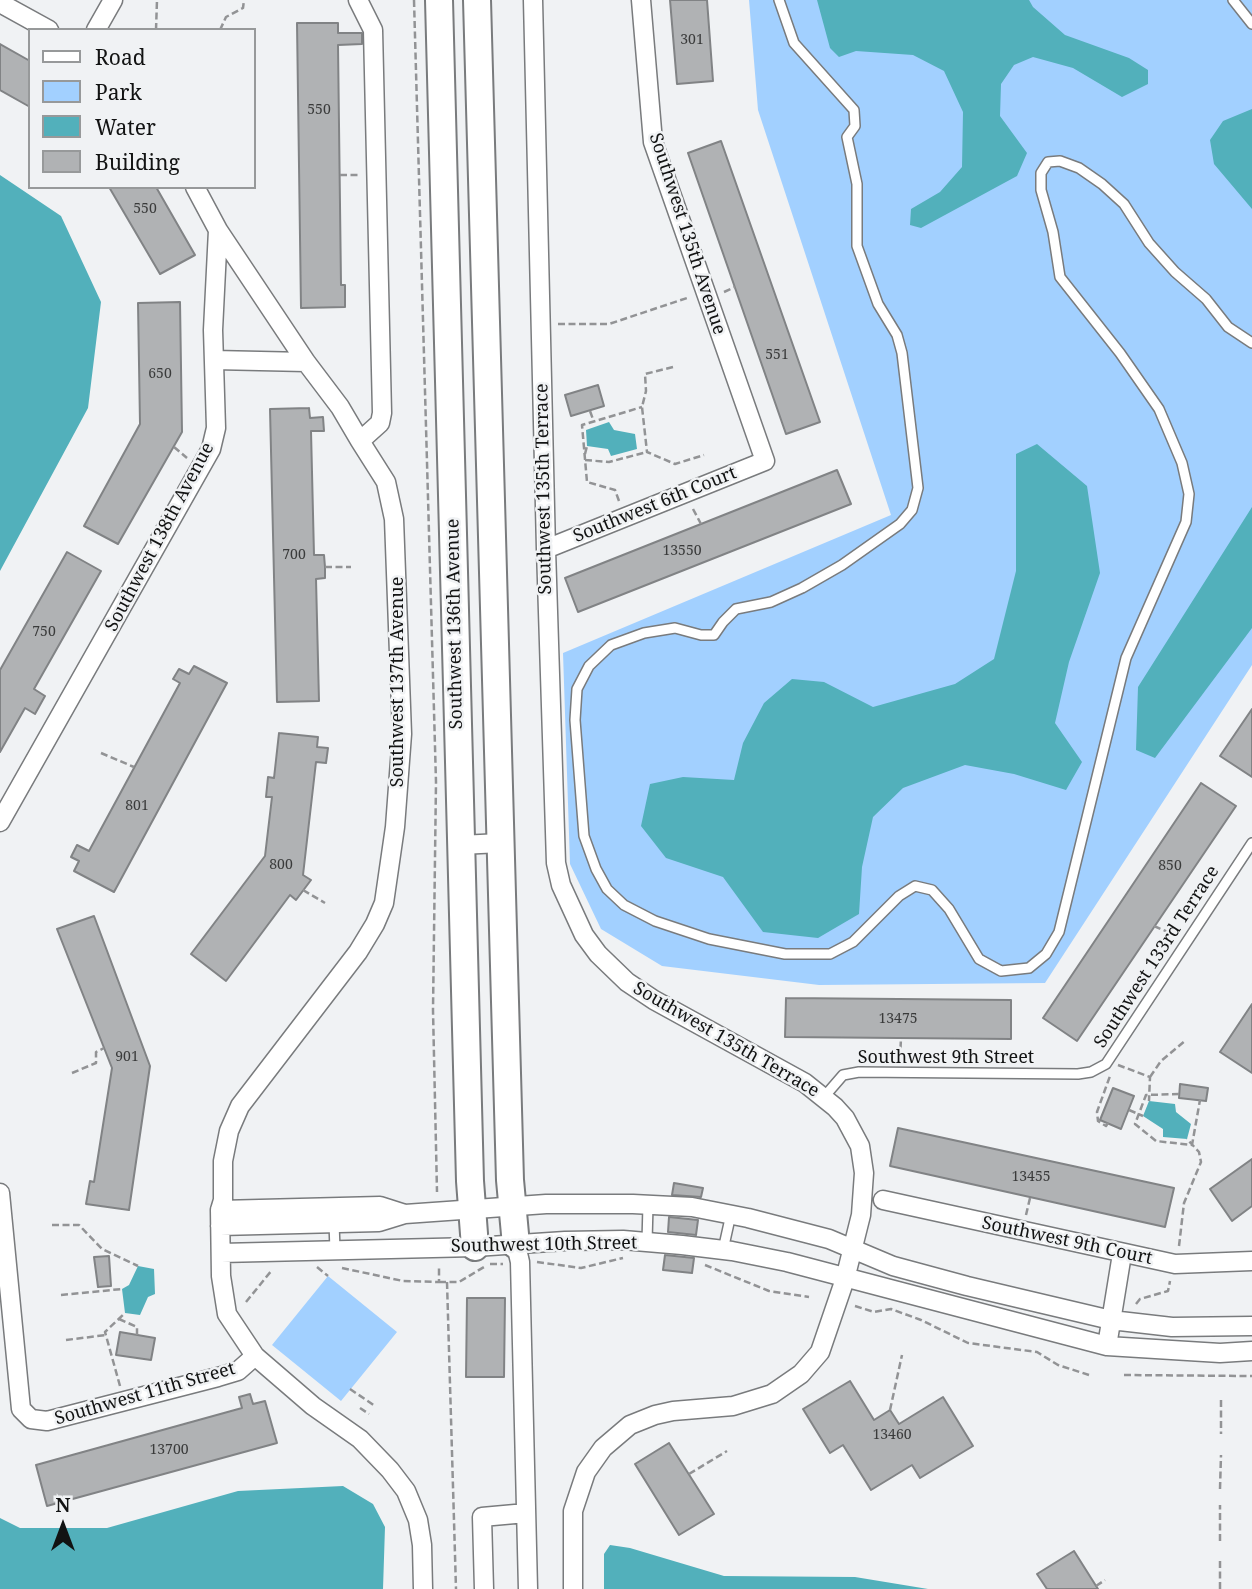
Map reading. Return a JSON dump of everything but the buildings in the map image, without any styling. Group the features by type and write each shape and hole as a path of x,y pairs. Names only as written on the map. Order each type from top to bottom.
{"street":[{"path":"97,28 113,0"},
{"path":"358,0 373,30 382,414 380,423 360,441"},
{"name":"Southwest 136th Avenue","path":"439,0 460,845 475,1247"},
{"path":"477,0 512,1207 520,1270 528,1589"},
{"name":"Southwest 135th Terrace","path":"533,0 545,549 556,863 561,885 578,924 598,954 639,991 792,1076 824,1097 845,1118 860,1146 864,1173 863,1198 845,1279 820,1352 801,1374 772,1394 733,1406 655,1415 630,1425 603,1448 586,1472 573,1511 573,1589"},
{"name":"Southwest 135th Avenue","path":"641,0 653,142 765,461"},
{"path":"0,3 45,28"},
{"name":"Southwest 138th Avenue","path":"0,822 212,449 216,428 214,360 218,230 196,189"},
{"name":"Southwest 137th Avenue","path":"218,230 306,362 340,407 386,482 394,519 397,557 401,747 396,827 384,902 375,924 358,952 240,1106 227,1141 223,1161 220,1218 221,1276 227,1314 255,1356 313,1406 358,1437 406,1491 418,1520 424,1589"},
{"path":"214,360 306,362"},
{"name":"Southwest 6th Court","path":"545,549 765,461"},
{"path":"460,845 501,843"},
{"name":"Southwest 11th Street","path":"0,1193 21,1409 31,1419 47,1421 238,1371 255,1356"},
{"name":"Southwest 9th Court","path":"883,1200 1175,1264 1252,1261"},
{"name":"Southwest 10th Street","path":"220,1218 334,1223 379,1222 405,1214 546,1204 692,1207 829,1239 893,1266 1111,1320 1172,1327 1252,1326"},
{"name":"Southwest 10th Street","path":"220,1218 380,1206 405,1214"},
{"name":"Southwest 10th Street","path":"221,1254 336,1259 475,1247 518,1257 565,1241 647,1242 723,1250 787,1262 1107,1346 1220,1353 1252,1351"},
{"path":"1107,1346 1122,1254"},
{"path":"484,1589 482,1517 526,1513"}],"lane":[{"path":"779,0 794,43 854,110 855,125 847,137 857,184 857,246 878,303 897,335 902,353 918,488 912,510 900,524 842,565 802,588 771,602 736,609 714,635 701,635 675,628 644,633 611,645 589,666 577,689 575,720 584,836 601,879 607,889 624,905 655,921 709,939 785,954 830,954 853,942 899,896 915,886 932,890 949,909 979,960 1001,971 1029,968 1046,954 1059,932 1126,658 1186,522 1189,494 1182,463 1159,410 1120,353 1060,277 1053,232 1041,190 1041,173 1048,162 1060,161 1079,168 1102,184 1124,204 1149,243 1175,272 1206,299 1228,327 1252,343"},
{"path":"1233,0 1252,24"},
{"name":"Southwest 133rd Terrace","path":"1078,1074 1091,1072 1106,1064 1252,843"},
{"name":"Southwest 9th Street","path":"824,1097 843,1075 859,1072 1078,1074"},
{"path":"647,1242 648,1205"},
{"path":"723,1250 731,1214"},
{"path":"334,1223 336,1259"}],"path":[{"path":"156,28 157,0"},
{"path":"221,28 226,17 243,8 244,0"},
{"path":"414,0 436,782 433,1010 437,1192"},
{"path":"540,325 609,324 704,293"},
{"path":"647,452 642,407 646,391 645,374 673,366"},
{"path":"626,517 615,490 587,482 582,425 642,407"},
{"path":"590,411 594,422"},
{"path":"584,460 587,446"},
{"path":"584,460 609,463 647,452 675,464 704,455"},
{"path":"325,567 351,567"},
{"path":"101,753 134,767"},
{"path":"303,890 325,902"},
{"path":"1154,926 1185,942"},
{"path":"900,1073 901,1038"},
{"path":"1149,1101 1150,1077 1161,1061 1185,1040"},
{"path":"72,1073 96,1063 96,1052 104,1048"},
{"path":"1108,1123 1106,1126 1098,1121 1097,1112 1115,1065 1150,1077"},
{"path":"1179,1094 1146,1095 1135,1124 1156,1141 1192,1145"},
{"path":"1192,1145 1200,1100"},
{"path":"1129,1110 1143,1116"},
{"path":"1179,1250 1184,1203 1201,1162 1199,1152 1187,1139"},
{"path":"52,1225 79,1225 102,1249 138,1266"},
{"path":"336,1259 403,1281 459,1282 488,1264 518,1257 580,1268 625,1258"},
{"path":"439,1258 439,1282"},
{"path":"706,1265 769,1292 809,1297"},
{"path":"317,1267 328,1276"},
{"path":"306,1268 327,1267"},
{"path":"246,1302 271,1270 282,1269"},
{"path":"1136,1304 1140,1299 1168,1291 1172,1275"},
{"path":"447,1282 456,1589"},
{"path":"61,1295 122,1289"},
{"path":"853,1306 874,1312 891,1309 968,1343 1037,1352 1058,1365 1089,1375"},
{"path":"125,1313 105,1332 126,1402"},
{"path":"119,1319 137,1327 137,1335"},
{"path":"66,1340 106,1335"},
{"path":"890,1410 902,1356"},
{"path":"1124,1375 1252,1376"},
{"path":"350,1389 375,1406"},
{"path":"1221,1400 1221,1434"},
{"path":"360,1408 369,1414"},
{"path":"689,1474 727,1451"},
{"path":"1220,1455 1220,1489"},
{"path":"1220,1505 1220,1541"},
{"path":"1220,1560 1220,1589"},
{"path":"1096,1586 1105,1580"}],"green space":[{"path":"749,0 1252,0 1252,665 1045,983 819,985 662,966 601,929 570,864 563,653 891,515 758,110"},
{"path":"328,1276 397,1332 341,1401 272,1345"}],"water":[{"path":"817,0 1029,0 1033,7 1065,35 1129,58 1148,70 1148,84 1122,97 1073,68 1033,57 1014,65 1001,84 1000,116 1027,153 1017,176 921,228 910,225 911,209 940,192 962,167 963,112 944,71 913,55 856,51 839,57 830,48"},
{"path":"1252,109 1252,209 1214,164 1210,140 1223,121"},
{"path":"0,175 61,216 101,302 88,408 0,571"},
{"path":"609,422 614,430 635,434 637,449 611,456 608,449 587,446 586,430"},
{"path":"1037,444 1087,486 1100,573 1069,662 1055,723 1082,762 1066,790 1014,774 965,765 903,788 873,817 862,867 859,914 818,938 763,932 723,877 666,858 641,826 650,784 683,777 734,780 743,743 764,703 792,679 824,682 873,707 955,684 994,659 1016,571 1016,454"},
{"path":"1252,507 1252,628 1155,758 1136,750 1138,687"},
{"path":"1149,1101 1175,1104 1176,1112 1191,1124 1187,1139 1163,1137 1163,1129 1143,1116"},
{"path":"138,1266 154,1269 155,1294 148,1297 140,1315 125,1313 122,1289 129,1285"},
{"path":"343,1486 373,1504 385,1527 383,1589 0,1589 0,1518 20,1528 107,1528 238,1491"},
{"path":"610,1545 630,1548 724,1576 855,1577 928,1589 604,1589 604,1554"}]}
